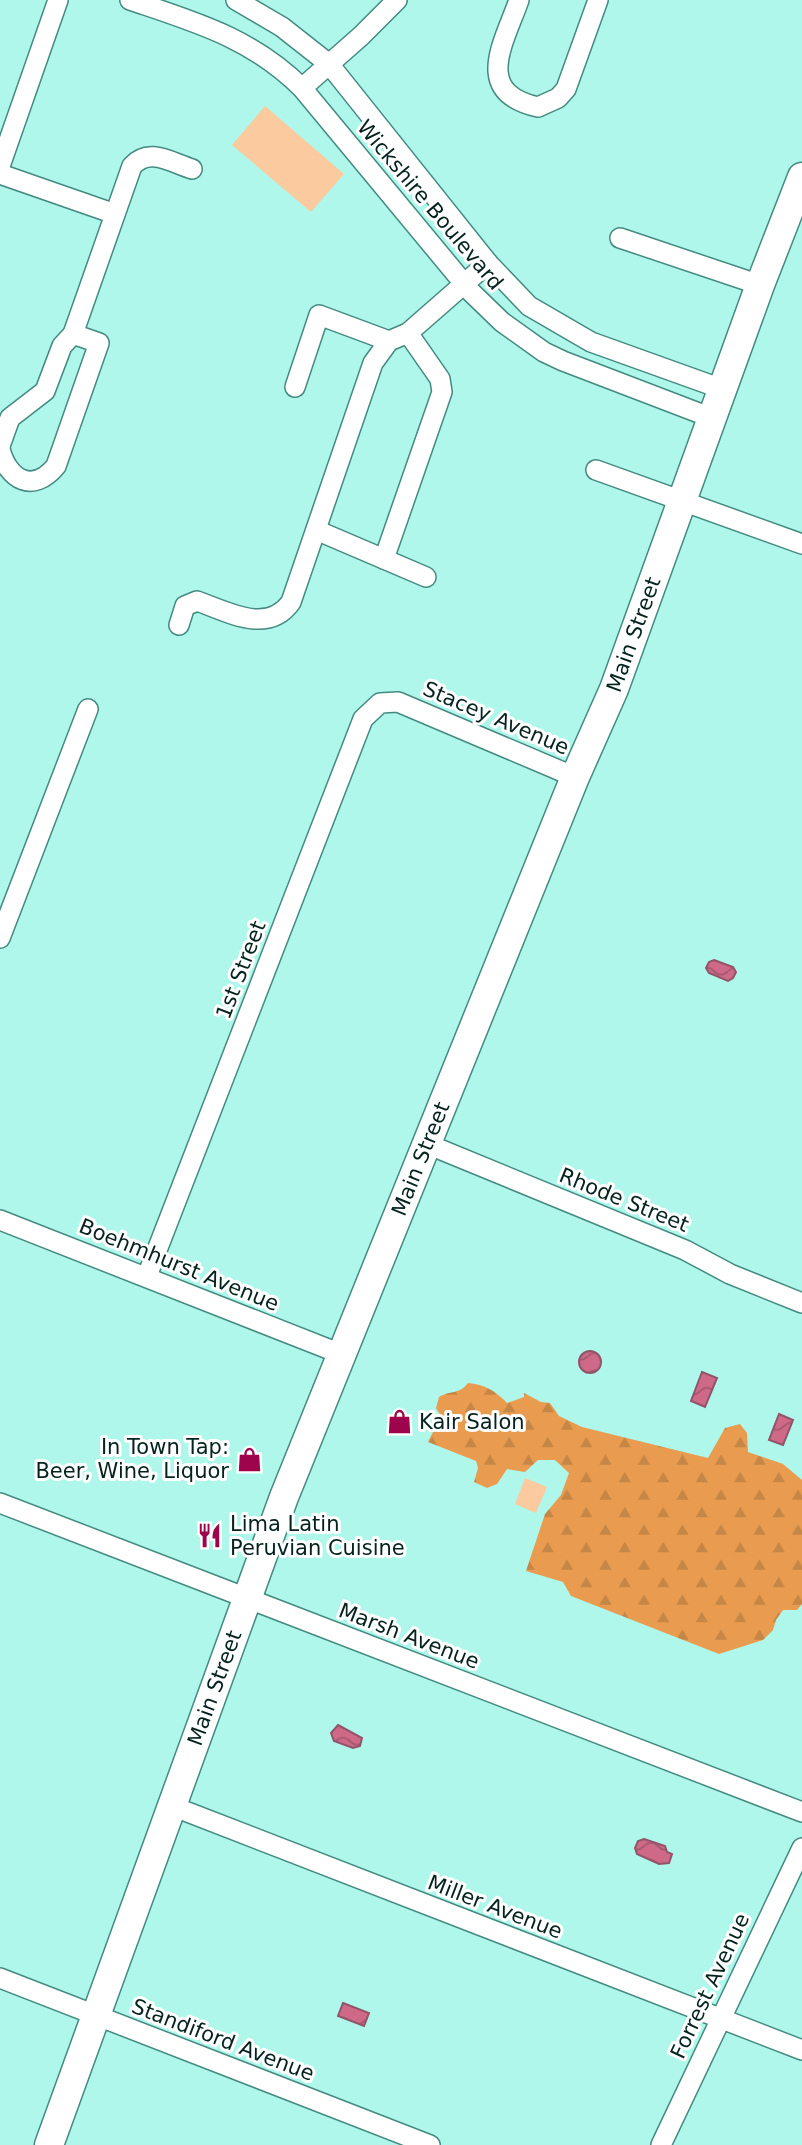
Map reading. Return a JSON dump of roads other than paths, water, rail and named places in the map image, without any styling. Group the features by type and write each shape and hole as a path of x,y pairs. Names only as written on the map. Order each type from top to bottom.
{"main road":[{"name":"Main Street","path":"49,2145 284,1497 575,776 614,690 722,388 802,177"}],"street":[{"path":"0,166 58,0"},
{"name":"Wickshire Boulevard","path":"130,0 220,31 260,52 284,70 302,88 464,284 502,322 544,352 589,373 712,418"},
{"name":"Wickshire Boulevard","path":"236,0 282,27 329,64 488,263 529,306 591,342 722,388"},
{"path":"302,88 397,0"},
{"path":"519,0 496,65 497,78 512,98 538,107 558,99 566,89 598,0"},
{"path":"73,334 99,343 56,466 40,480 19,479 6,468 0,447 10,418 45,391 62,346 73,334 132,166 139,158 149,154 192,169"},
{"path":"0,174 115,214"},
{"path":"620,238 760,285"},
{"path":"179,625 185,606 197,601 261,621 277,617 285,611 291,602 317,530 373,363 389,341 408,333 488,263"},
{"path":"295,387 319,315 389,341"},
{"path":"384,559 442,392 440,379 408,333"},
{"path":"596,470 802,544"},
{"path":"317,530 426,577"},
{"name":"Stacey Avenue","path":"398,702 575,776"},
{"name":"1st Street","path":"147,1276 363,719 380,703 398,702"},
{"path":"0,938 88,709"},
{"name":"Rhode Street","path":"427,1144 685,1250 730,1274 802,1303"},
{"name":"Boehmhurst Avenue","path":"0,1220 341,1354"},
{"name":"Marsh Avenue","path":"0,1503 802,1812"},
{"name":"Miller Avenue","path":"172,1806 802,2050"},
{"name":"Forrest Avenue","path":"661,2145 802,1848"},
{"name":"Standiford Avenue","path":"0,1979 430,2145"}],"water":[{"path":"714,960 733,967 736,972 733,978 728,981 709,973 706,968 709,962"},
{"path":"590,1351 598,1354 601,1362 598,1370 590,1373 582,1370 579,1362 582,1354"},
{"path":"702,1372 717,1378 705,1407 691,1401"},
{"path":"779,1414 793,1420 783,1445 769,1440"},
{"path":"338,1725 362,1738 360,1746 353,1748 334,1741 331,1733"},
{"path":"644,1839 665,1846 667,1852 672,1854 669,1863 659,1864 637,1854 635,1848 638,1841"},
{"path":"343,2003 369,2013 364,2026 338,2016"}],"place":[{"name":"Kair Salon","path":"399,1422"},
{"name":"In Town Tap: Beer, Wine, Liquor","path":"249,1459"},
{"name":"Lima Latin Peruvian Cuisine","path":"210,1536"}]}
